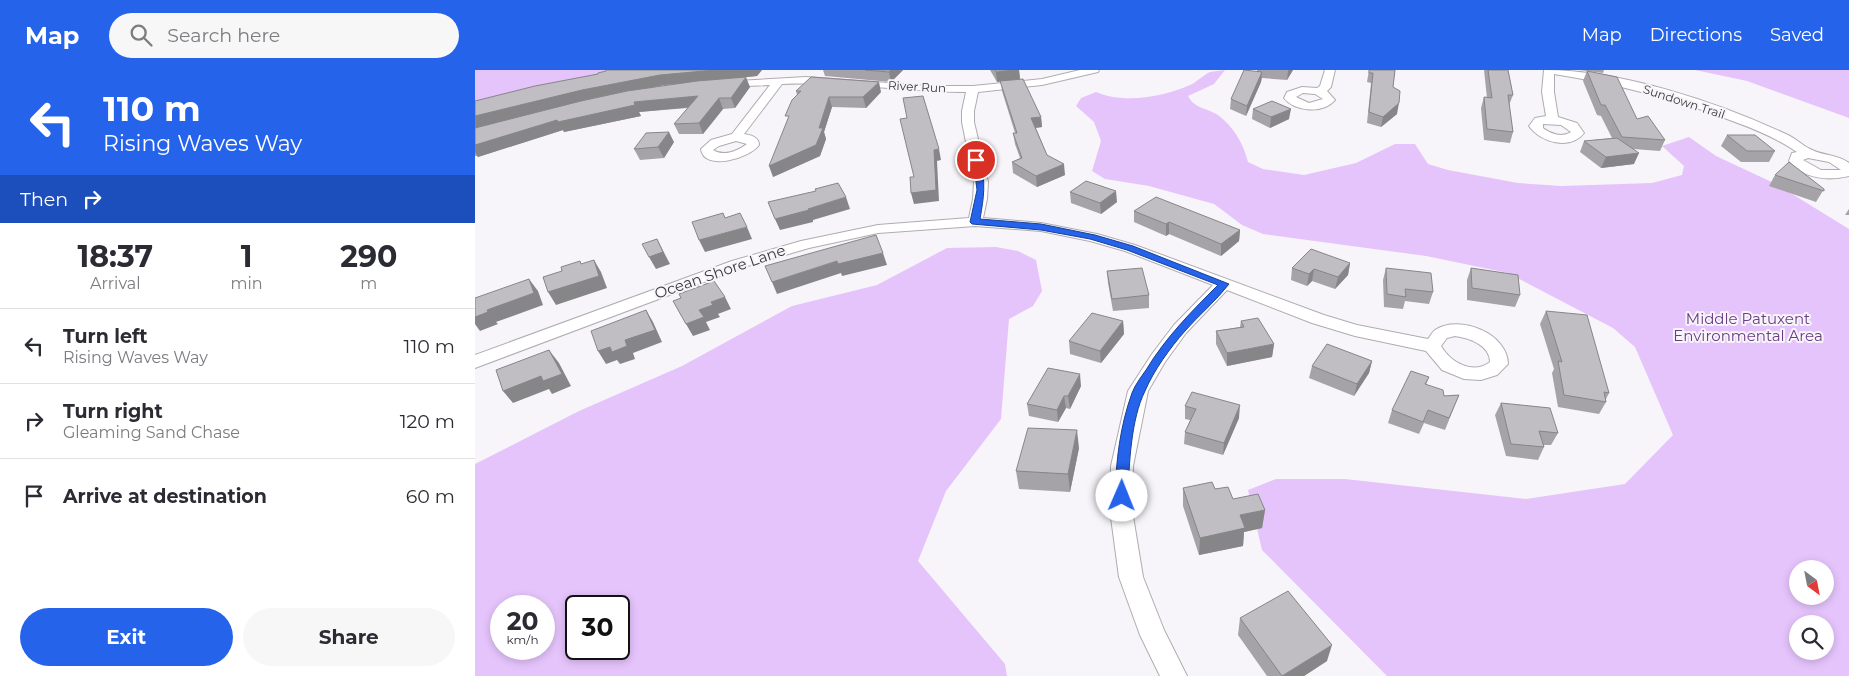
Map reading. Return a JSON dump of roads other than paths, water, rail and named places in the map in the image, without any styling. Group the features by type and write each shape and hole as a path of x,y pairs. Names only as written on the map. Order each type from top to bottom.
{"street":[{"name":"River Run","path":"715,85 780,80 831,81 930,89 973,89 1042,82 1094,70"},
{"path":"1319,92 1325,87 1330,70"},
{"path":"1551,70 1547,92 1553,120"},
{"name":"Sundown Trail","path":"1551,70 1619,82 1693,103 1780,136 1809,154"},
{"path":"736,137 780,80"},
{"path":"973,89 968,104 967,123 980,176 980,202 975,222 1041,227 1092,237 1130,248 1345,328 1432,346"},
{"name":"Ocean Shore Lane","path":"475,362 738,264 791,248 878,230 975,222"},
{"path":"1174,676 1153,635 1131,578 1121,510 1122,466 1138,391 1158,358 1180,329 1224,284"}],"park label":[{"name":"Middle Patuxent Environmental Area","path":"1748,328"}]}
